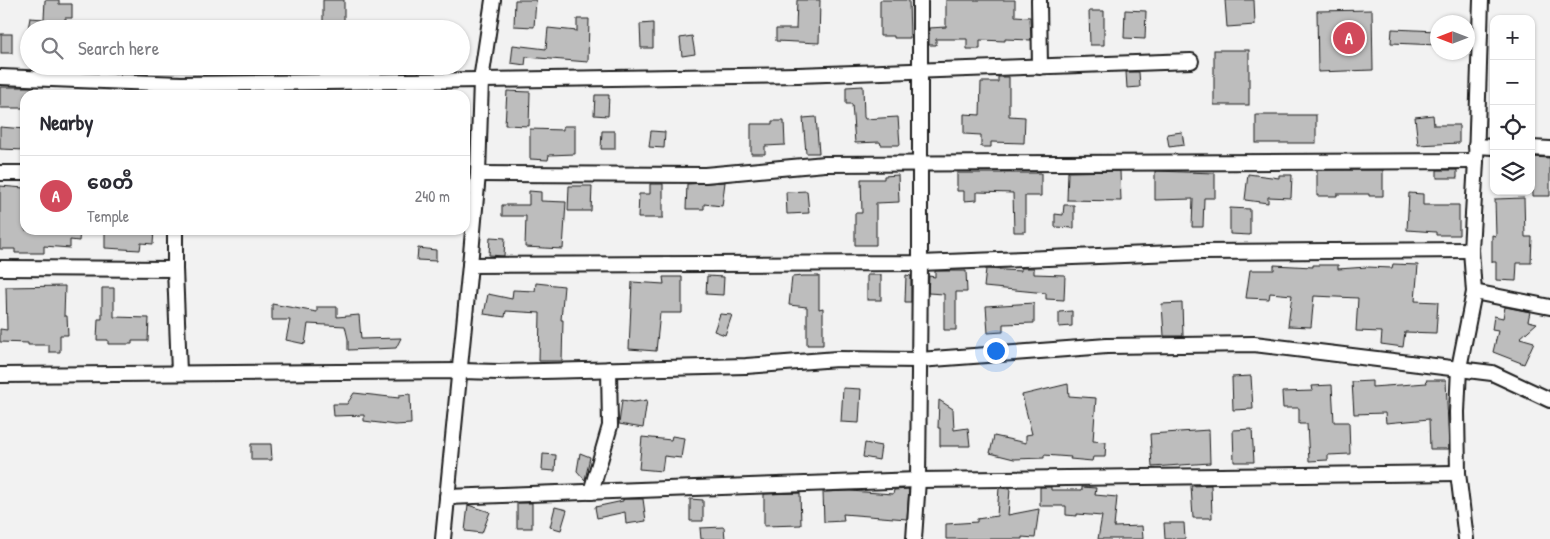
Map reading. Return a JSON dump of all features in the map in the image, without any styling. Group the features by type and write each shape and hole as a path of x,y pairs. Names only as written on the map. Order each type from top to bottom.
{"street":[{"path":"443,539 470,265 473,179 481,80 493,0"},
{"path":"914,539 918,480 920,0"},
{"path":"1039,0 1040,67"},
{"path":"1466,539 1458,473 1457,412 1460,368 1474,292 1471,250 1481,0"},
{"path":"0,77 180,90 481,80 798,75 1191,61"},
{"path":"1476,146 1490,147"},
{"path":"1535,148 1550,149"},
{"path":"473,179 705,175 825,164 1476,161"},
{"path":"0,173 20,173"},
{"path":"175,235 179,372"},
{"path":"470,265 920,263 1199,252 1471,250"},
{"path":"0,268 176,269"},
{"path":"1474,292 1550,307"},
{"path":"0,375 179,372 499,372 746,366 837,359 919,360 1106,346 1254,344 1492,373 1550,400"},
{"path":"591,492 610,426 609,369"},
{"path":"447,497 918,480 1458,473"}],"building":[{"path":"45,0 59,0 59,4 72,4 72,18 65,18 65,20 30,20 30,18 44,19"},
{"path":"323,0 344,0 344,20 323,20"},
{"path":"515,0 536,0 534,27 514,26"},
{"path":"797,0 820,0 819,43 776,41 776,29 796,29"},
{"path":"880,0 909,0 910,38 880,36"},
{"path":"946,0 1015,0 1015,16 1030,17 1031,40 980,40 980,49 967,49 967,39 936,39 936,45 929,45 929,28 946,27"},
{"path":"1225,0 1254,0 1255,25 1227,27"},
{"path":"1125,10 1146,11 1145,39 1124,38"},
{"path":"1372,10 1373,70 1318,72 1317,11"},
{"path":"1089,11 1104,11 1104,45 1090,45"},
{"path":"577,19 589,19 588,62 526,57 525,65 511,63 513,45 546,49 548,28 577,31"},
{"path":"653,23 653,48 641,48 640,24"},
{"path":"1392,29 1430,31 1430,45 1391,43"},
{"path":"1,34 12,34 12,53 1,53"},
{"path":"692,36 695,54 682,56 680,38"},
{"path":"1214,50 1249,50 1249,105 1214,105"},
{"path":"1126,72 1139,72 1140,87 1127,88"},
{"path":"998,77 1009,77 1009,116 1025,117 1024,143 991,142 991,147 981,147 981,135 964,134 964,114 980,115 981,82 998,82"},
{"path":"863,86 865,119 898,117 900,145 881,145 880,142 855,143 852,104 846,104 846,87"},
{"path":"0,87 34,87 34,90 20,90 20,108 0,108"},
{"path":"507,91 530,92 529,126 505,125"},
{"path":"595,95 609,95 608,116 594,115"},
{"path":"1256,115 1316,115 1316,143 1256,143"},
{"path":"1433,115 1434,125 1459,125 1459,143 1418,145 1415,117"},
{"path":"816,117 819,153 806,153 803,118"},
{"path":"772,121 784,121 785,145 765,146 765,154 751,154 751,124 772,124"},
{"path":"563,126 575,126 575,154 549,155 548,160 530,159 530,129 563,130"},
{"path":"0,127 20,129 20,150 0,149"},
{"path":"602,131 615,131 615,149 601,149"},
{"path":"651,131 665,132 664,148 649,147"},
{"path":"1182,132 1184,145 1169,147 1167,134"},
{"path":"1535,157 1550,158 1550,196 1533,196 1535,195"},
{"path":"1317,170 1383,170 1383,196 1337,194 1337,196 1317,196"},
{"path":"1437,170 1457,170 1457,178 1437,178"},
{"path":"1120,171 1121,201 1067,200 1068,172"},
{"path":"1155,171 1215,173 1215,198 1204,198 1203,227 1192,227 1193,199 1155,200"},
{"path":"957,173 1041,173 1041,196 1025,196 1025,232 1014,232 1013,193 977,192 977,200 964,201 964,191 957,191"},
{"path":"1248,174 1279,178 1279,175 1292,175 1291,198 1268,197 1268,203 1245,200"},
{"path":"898,175 899,202 876,203 876,245 855,245 855,213 862,213 861,179 884,179 884,176"},
{"path":"725,182 722,206 704,204 704,209 686,209 687,184"},
{"path":"650,184 663,184 663,218 638,218 639,194 650,194"},
{"path":"0,186 20,188 20,235 80,235 79,241 70,240 70,248 44,246 44,253 15,253 15,249 0,249"},
{"path":"569,186 592,186 591,211 568,211"},
{"path":"529,191 541,192 541,201 566,202 563,249 525,247 526,216 502,216 502,205 529,205"},
{"path":"807,191 809,213 787,214 786,192"},
{"path":"1409,193 1423,194 1423,205 1459,205 1459,235 1436,235 1436,232 1407,230"},
{"path":"1524,198 1525,237 1532,237 1531,263 1517,263 1516,281 1496,280 1496,262 1492,262 1492,235 1496,236 1495,199"},
{"path":"1064,205 1074,205 1074,228 1055,227 1055,214 1063,215"},
{"path":"1230,208 1250,209 1250,235 1230,234"},
{"path":"105,235 154,235 153,244 141,243 140,250 105,248"},
{"path":"490,237 505,238 504,256 489,255"},
{"path":"418,248 436,250 436,261 417,260"},
{"path":"1393,264 1418,265 1415,301 1438,302 1436,333 1405,332 1403,347 1381,344 1382,332 1356,331 1358,298 1314,296 1311,327 1288,326 1292,295 1270,293 1269,299 1246,298 1250,270 1274,270 1274,265 1313,267 1313,265 1338,265 1338,269 1392,268"},
{"path":"1021,268 1034,268 1034,274 1065,275 1064,300 1046,299 1046,293 984,287 986,269 1021,271"},
{"path":"935,271 966,271 967,292 956,292 956,330 944,330 944,294 928,293 929,276 935,277"},
{"path":"867,275 881,275 881,300 867,300"},
{"path":"906,275 911,276 911,302 905,302"},
{"path":"707,276 724,277 723,295 706,294"},
{"path":"819,276 819,309 823,308 823,345 807,345 807,307 789,305 792,277"},
{"path":"663,277 682,277 682,313 660,313 656,351 629,349 632,282 664,284"},
{"path":"536,283 564,286 561,320 563,320 562,361 539,361 540,313 506,311 505,317 484,314 488,294 512,299 513,290 535,291"},
{"path":"65,286 64,316 67,316 68,335 60,335 60,352 49,352 49,345 0,342 0,329 7,330 6,287"},
{"path":"102,288 114,288 114,317 149,318 148,341 132,341 132,344 108,344 108,340 97,340 98,319 102,319"},
{"path":"1034,303 1034,323 1003,324 1003,332 988,333 986,306"},
{"path":"1182,303 1183,336 1164,336 1162,304"},
{"path":"272,304 317,312 317,307 337,307 337,317 359,315 361,339 401,338 396,348 348,350 345,326 308,324 305,344 286,340 290,320 272,320"},
{"path":"1505,307 1530,312 1528,321 1537,323 1520,338 1534,342 1524,364 1493,352 1498,331 1492,330 1494,316 1503,318"},
{"path":"1072,311 1072,326 1059,327 1059,312"},
{"path":"720,314 732,315 725,335 714,331"},
{"path":"1251,376 1253,409 1233,410 1232,377"},
{"path":"1426,380 1446,380 1449,449 1430,449 1429,419 1386,423 1385,413 1354,414 1352,382 1372,381 1372,387 1427,383"},
{"path":"1068,384 1069,396 1096,398 1093,441 1106,442 1105,457 1093,457 1092,461 1044,455 1044,458 1014,459 990,453 994,436 1026,443 1026,435 1032,434 1022,395"},
{"path":"1332,385 1334,422 1349,422 1350,454 1328,455 1328,460 1309,461 1307,424 1299,424 1299,408 1283,408 1282,392 1313,391 1312,386"},
{"path":"843,388 861,389 859,423 841,422"},
{"path":"354,393 399,398 399,395 410,394 411,424 395,425 364,421 364,415 334,416 333,404 347,404"},
{"path":"622,400 634,402 647,400 643,428 619,424"},
{"path":"939,400 953,409 954,430 968,428 970,446 940,446 940,428 938,428"},
{"path":"1252,429 1254,462 1234,462 1233,430"},
{"path":"1209,430 1210,463 1152,467 1150,434"},
{"path":"672,436 684,438 681,458 664,456 662,471 639,469 642,437 671,440"},
{"path":"865,443 881,446 879,460 863,457"},
{"path":"251,444 271,444 272,460 251,460"},
{"path":"580,453 590,457 585,480 577,471"},
{"path":"543,454 556,455 555,471 542,470"},
{"path":"1211,485 1212,518 1193,518 1191,486"},
{"path":"1040,487 1051,487 1051,490 1082,490 1082,487 1096,488 1095,495 1117,497 1114,527 1142,526 1143,539 1098,539 1102,516 1066,515 1066,506 1040,506"},
{"path":"999,488 1010,489 1008,515 1039,509 1035,538 946,539 946,524 977,522 977,519 997,516"},
{"path":"909,489 907,519 843,514 844,521 824,522 823,492 850,491 893,494 894,490"},
{"path":"800,493 801,525 764,526 764,494"},
{"path":"623,499 643,499 646,521 626,524 625,512 597,518 595,507 623,501"},
{"path":"690,499 703,500 703,521 690,521"},
{"path":"517,503 532,503 532,528 517,528"},
{"path":"468,505 490,512 482,533 465,531"},
{"path":"555,507 567,510 561,530 550,527"},
{"path":"1164,523 1184,523 1185,539 1165,539"},
{"path":"724,527 725,539 701,539 700,528"}],"place":[{"name":"စေတီ","path":"1349,38"}]}
